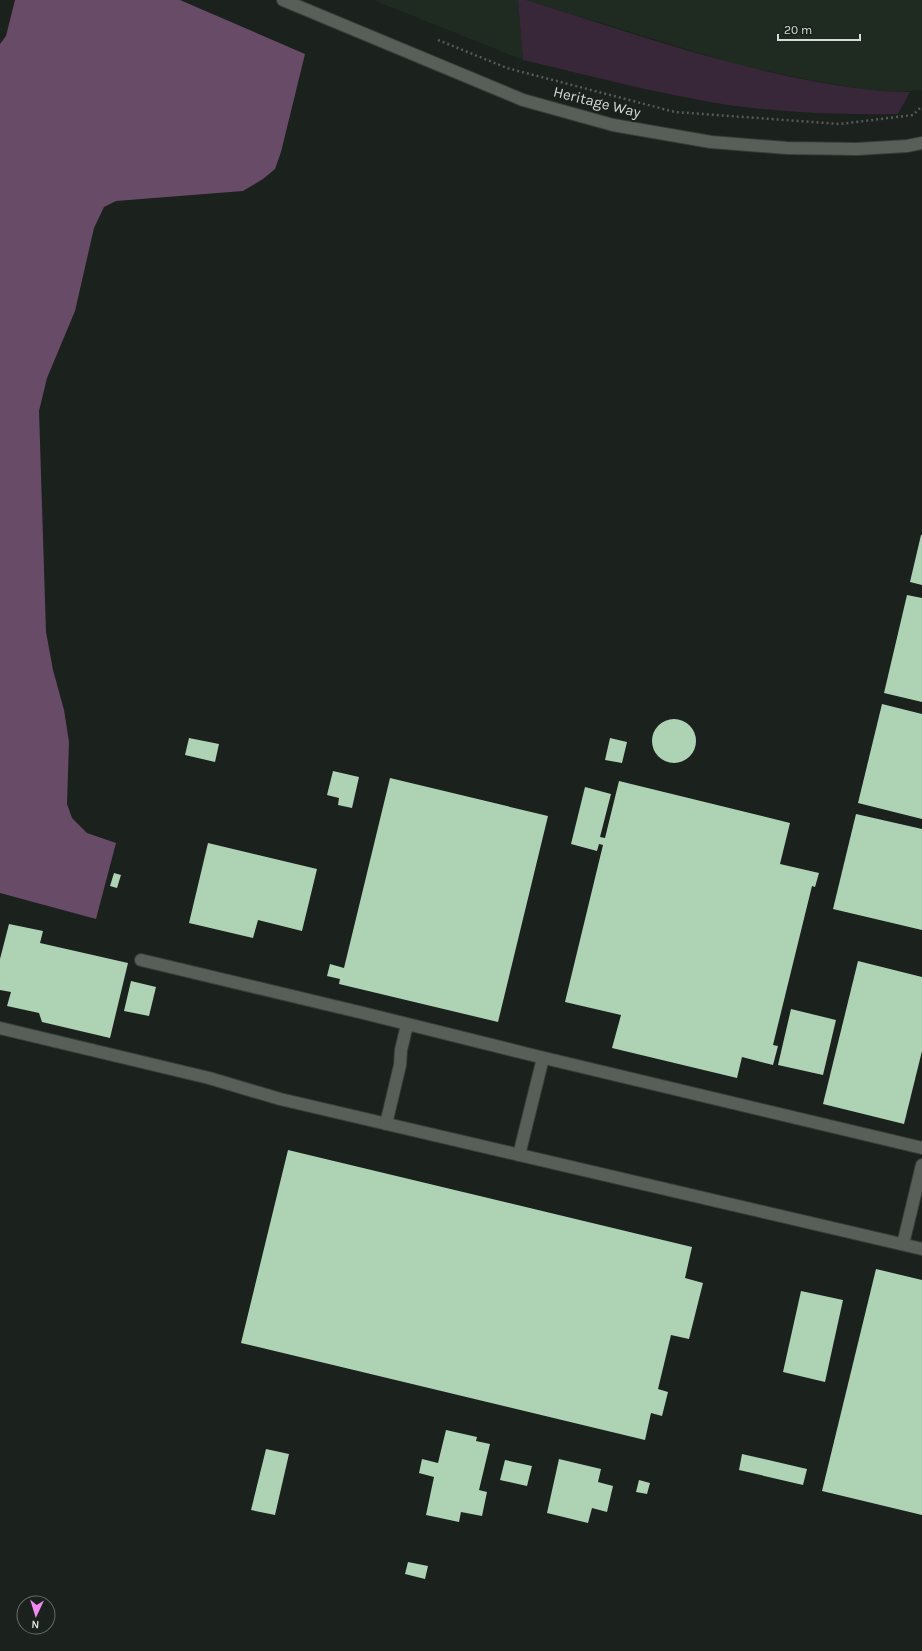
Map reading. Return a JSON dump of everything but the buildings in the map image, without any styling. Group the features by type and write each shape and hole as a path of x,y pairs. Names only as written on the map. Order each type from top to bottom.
{"street":[{"name":"Heritage Way","path":"284,0 523,100 613,125 711,142 787,148 857,148 907,146 922,143"},
{"path":"141,960 359,1012 542,1058 922,1148"},
{"path":"386,1124 400,1065 401,1050 407,1025"},
{"path":"0,1028 209,1078 280,1099 922,1249"},
{"path":"519,1155 542,1058"},
{"path":"902,1244 922,1165"}],"path":[{"path":"434,39 508,68 675,112 840,124 913,115 922,106"}],"shaded area":[{"path":"15,0 180,0 305,54 281,152 275,169 263,179 243,191 116,201 104,207 94,228 75,311 47,378 39,411 46,632 53,670 64,710 69,742 67,804 72,818 87,833 116,843 96,919 0,893 0,44 6,36"},
{"path":"373,0 518,0 523,60"},
{"path":"518,0 526,0 721,60 787,76 848,87 879,91 910,92 898,114 834,114 792,112 728,105 676,96 523,60"},
{"path":"526,0 922,0 922,90 894,92 862,89 814,81 738,65"}]}
